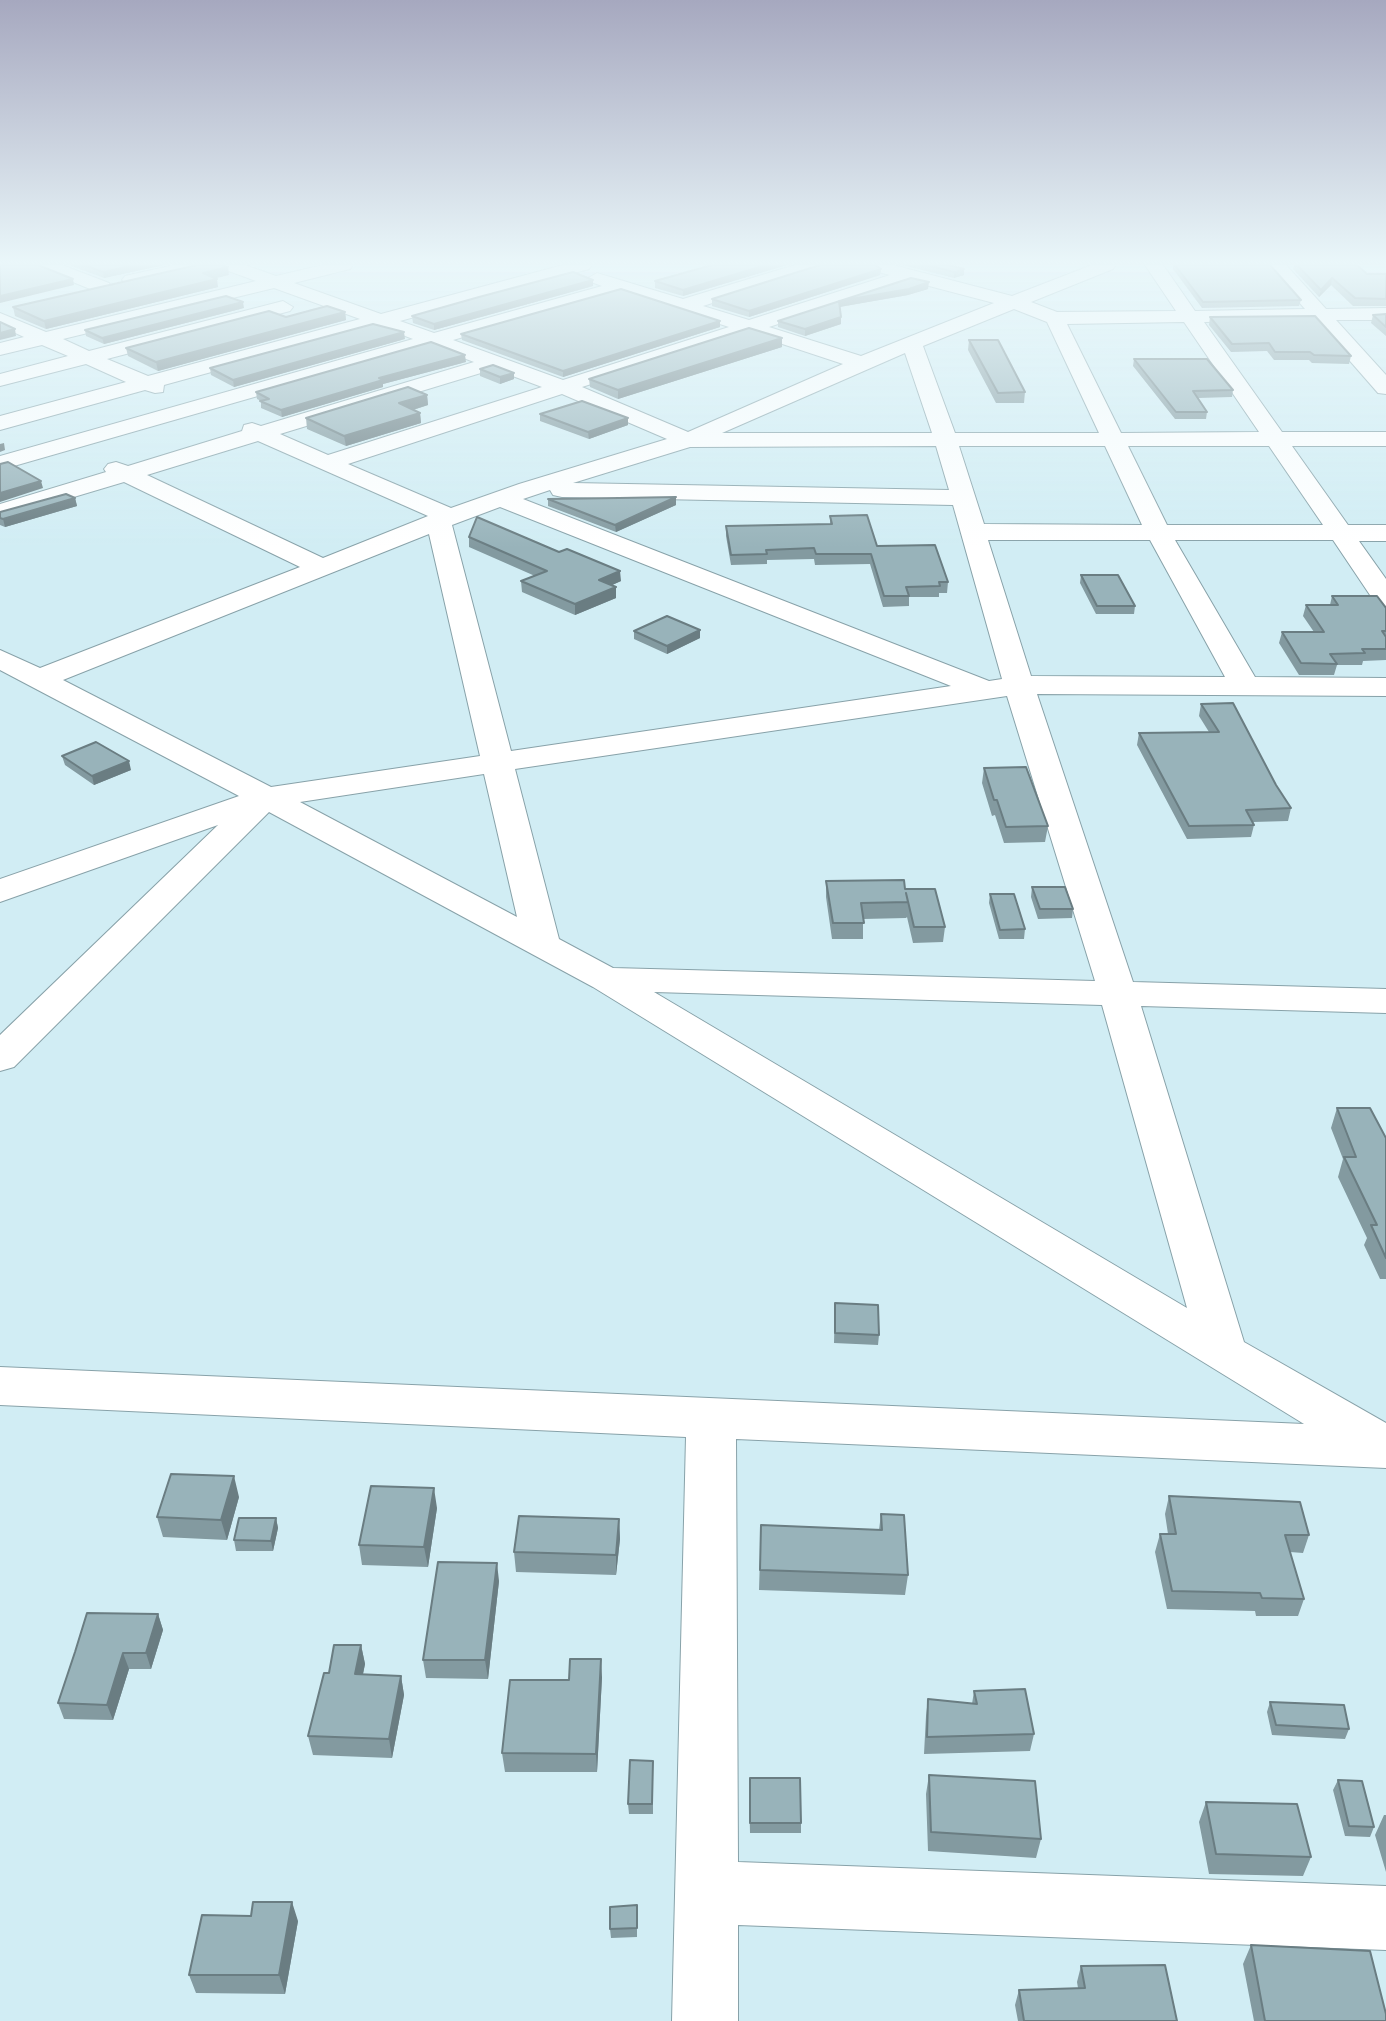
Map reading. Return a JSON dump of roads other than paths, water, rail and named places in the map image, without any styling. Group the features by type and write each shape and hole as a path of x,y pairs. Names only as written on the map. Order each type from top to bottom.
{"street":[{"path":"0,380 79,359"},
{"path":"93,359 327,463 444,519"},
{"path":"5,417 234,359"},
{"path":"0,463 365,359"},
{"path":"487,359 563,387 688,440 1386,439"},
{"path":"327,463 648,359"},
{"path":"850,359 862,363"},
{"path":"39,680 444,519 528,489 688,440 872,359"},
{"path":"917,359 946,440 1019,685 1118,994 1223,1353"},
{"path":"1075,359 1158,532 1245,687"},
{"path":"1220,359 1386,598"},
{"path":"1360,359 1386,388"},
{"path":"0,512 495,362"},
{"path":"5,417 322,567"},
{"path":"528,489 963,498"},
{"path":"501,499 986,690"},
{"path":"444,519 542,945"},
{"path":"974,532 1386,533"},
{"path":"0,659 266,797 606,979 1223,1353 1386,1448"},
{"path":"5,884 266,797 1019,685 1386,687"},
{"path":"0,1058 266,797"},
{"path":"606,979 1386,1001"},
{"path":"0,1386 1386,1448"},
{"path":"705,2021 711,1418"},
{"path":"706,1892 1386,1918"}]}
